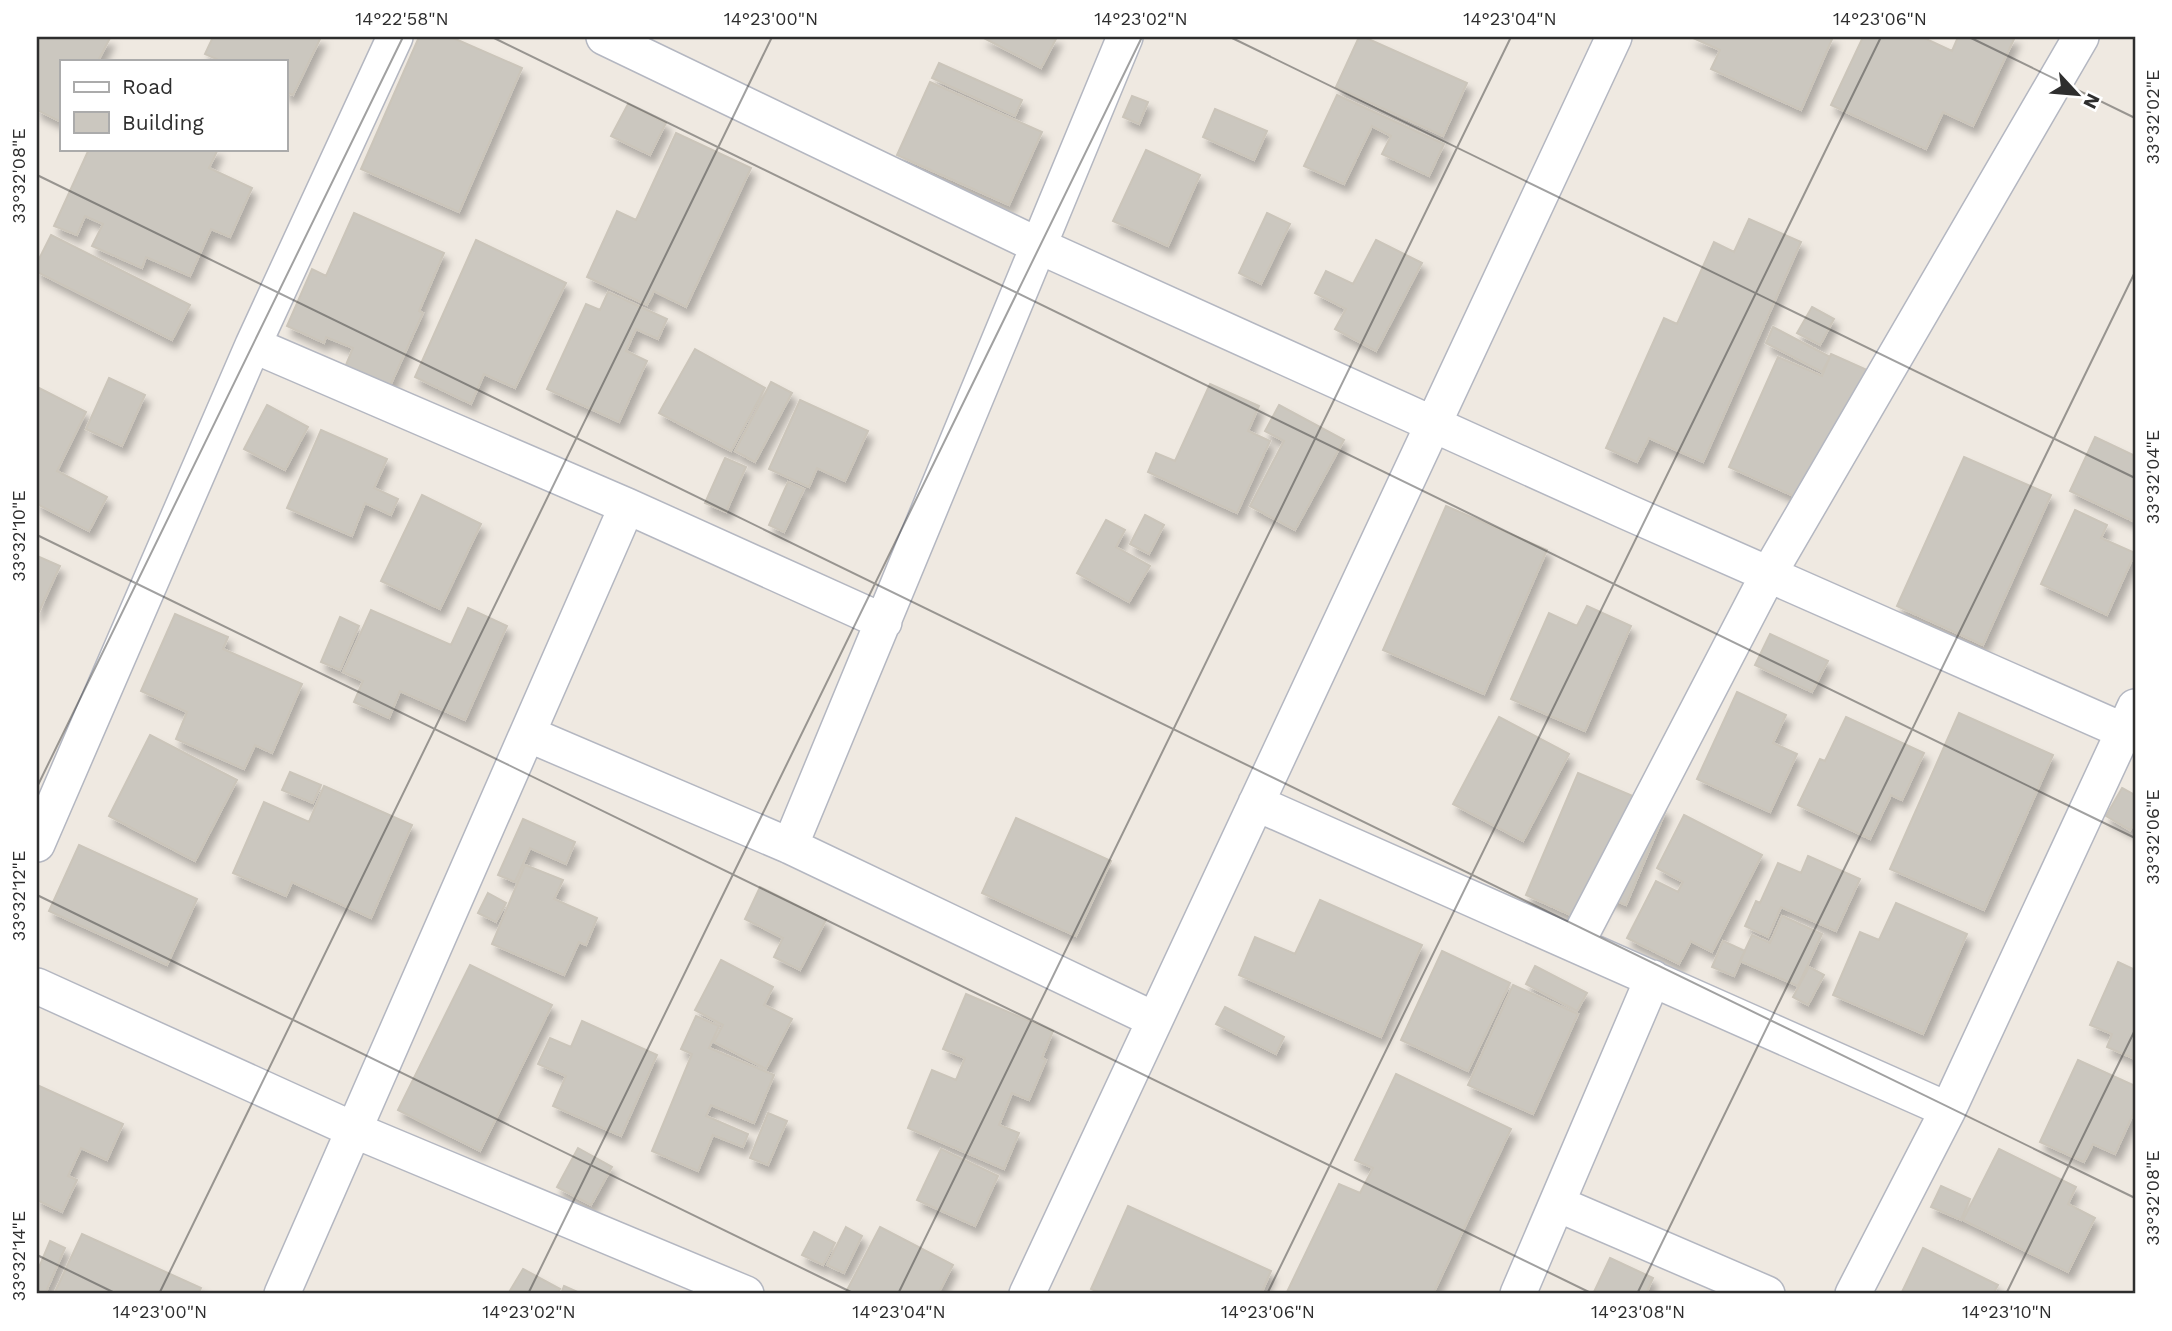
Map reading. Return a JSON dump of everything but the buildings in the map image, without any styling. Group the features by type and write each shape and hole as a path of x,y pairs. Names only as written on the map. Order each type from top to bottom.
{"street":[{"path":"37,844 253,345 395,37"},
{"path":"604,37 1039,246 1432,424 1768,575 2131,724 1948,1110 1853,1294"},
{"path":"790,846 1125,37"},
{"path":"1027,1294 1614,37"},
{"path":"1576,944 1768,575 2081,37"},
{"path":"253,345 627,506 884,622"},
{"path":"282,1294 627,506"},
{"path":"528,734 790,846 1155,1020"},
{"path":"1256,803 1948,1110"},
{"path":"1518,1294 1653,978"},
{"path":"37,986 354,1130 746,1294"},
{"path":"1558,1204 1767,1294"}]}
